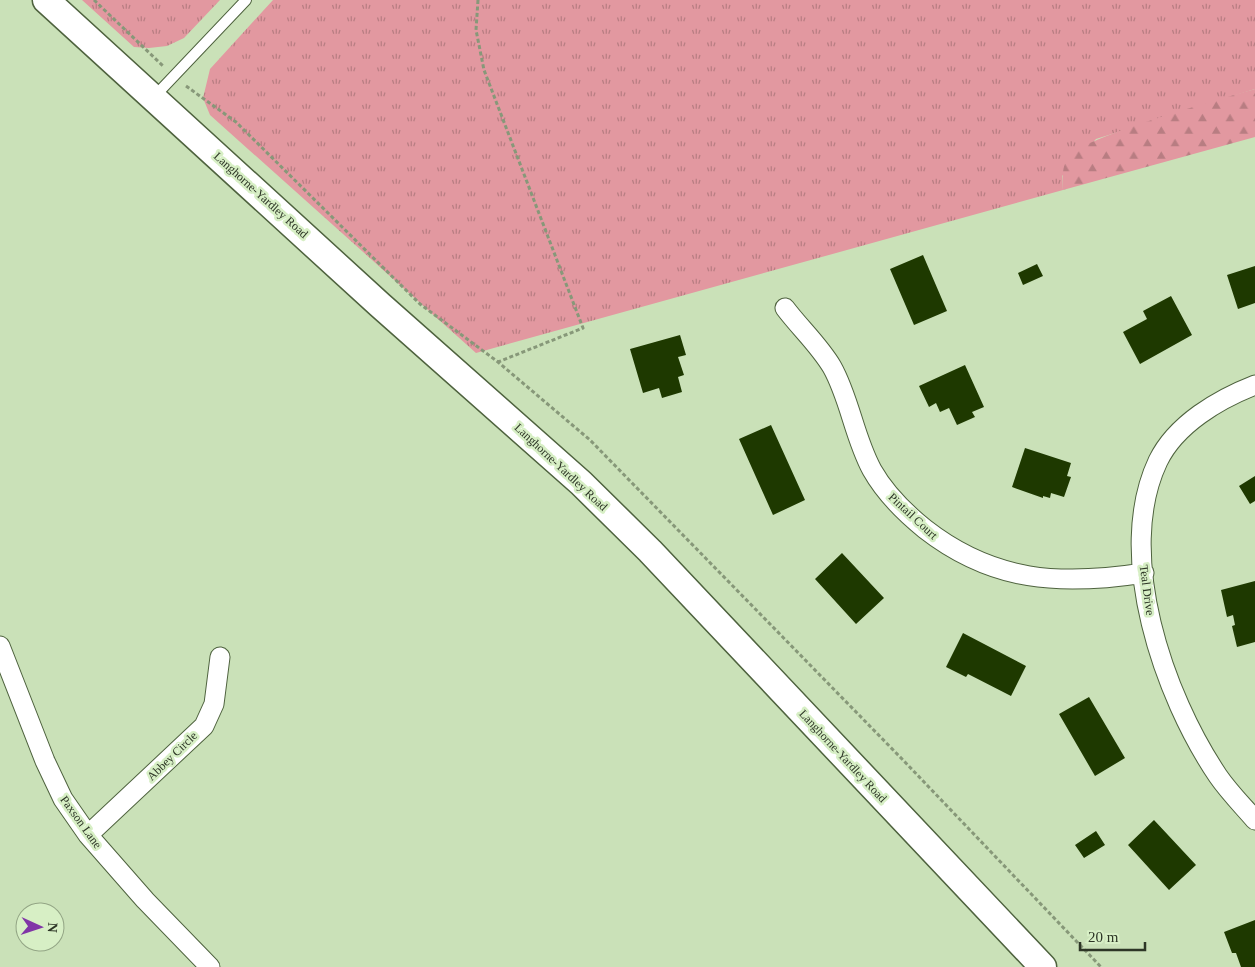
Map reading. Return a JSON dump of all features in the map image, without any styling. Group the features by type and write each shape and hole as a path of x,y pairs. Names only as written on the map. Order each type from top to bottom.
{"main road":[{"name":"Langhorne-Yardley Road","path":"46,0 380,305 581,483 656,559 1043,967"}],"street":[{"name":"Pintail Court","path":"785,308 812,339 832,368 858,441 877,478 892,499 915,521 950,548 981,564 1012,574 1059,579 1115,578 1144,573"},
{"name":"Teal Drive","path":"1255,385 1227,398 1189,423 1159,459 1147,490 1142,513 1144,573 1150,617 1164,668 1182,713 1219,777 1255,820"},
{"name":"Paxson Lane","path":"0,646 48,769 62,799 88,835 145,900 210,967"},
{"name":"Abbey Circle","path":"88,835 204,726 214,704 220,657"}],"lane":[{"path":"154,97 246,0"}],"path":[{"path":"94,0 174,76 202,99 236,122 420,304 498,362 590,440 647,496 1100,967"},
{"path":"478,0 476,30 484,70 583,328 498,362"}],"green space":[{"path":"82,0 220,0 184,38 167,46 149,48 134,47"},
{"path":"273,0 1255,0 1255,89 1096,139 1062,176 1063,190 476,353 210,115 203,98 210,69"},
{"path":"1255,89 1255,137 1063,190 1063,173 1066,161 1068,157 1079,149 1125,129"}],"building":[{"path":"923,255 947,311 914,325 890,269"},
{"path":"1037,264 1043,276 1023,285 1018,273"},
{"path":"1255,266 1255,303 1238,309 1227,275"},
{"path":"1171,296 1192,335 1140,364 1123,332 1147,319 1143,311"},
{"path":"680,335 686,355 678,357 684,375 678,377 682,392 662,398 659,388 643,393 630,349"},
{"path":"965,365 984,407 972,412 975,417 957,425 949,408 940,412 936,403 929,407 919,386"},
{"path":"771,425 805,500 773,515 739,439"},
{"path":"1025,448 1071,463 1067,476 1071,477 1064,497 1051,493 1050,498 1043,496 1043,498 1012,487"},
{"path":"1255,476 1255,501 1250,504 1239,486"},
{"path":"842,553 884,598 856,624 815,579"},
{"path":"1255,581 1255,642 1237,647 1232,626 1235,625 1233,615 1227,617 1221,590"},
{"path":"963,633 1026,666 1011,696 968,674 966,677 946,667"},
{"path":"1089,697 1125,758 1095,776 1059,714"},
{"path":"1154,820 1196,865 1169,890 1128,845"},
{"path":"1096,831 1105,845 1084,858 1075,845"},
{"path":"1255,920 1255,967 1241,967 1236,953 1232,953 1224,932"}]}
